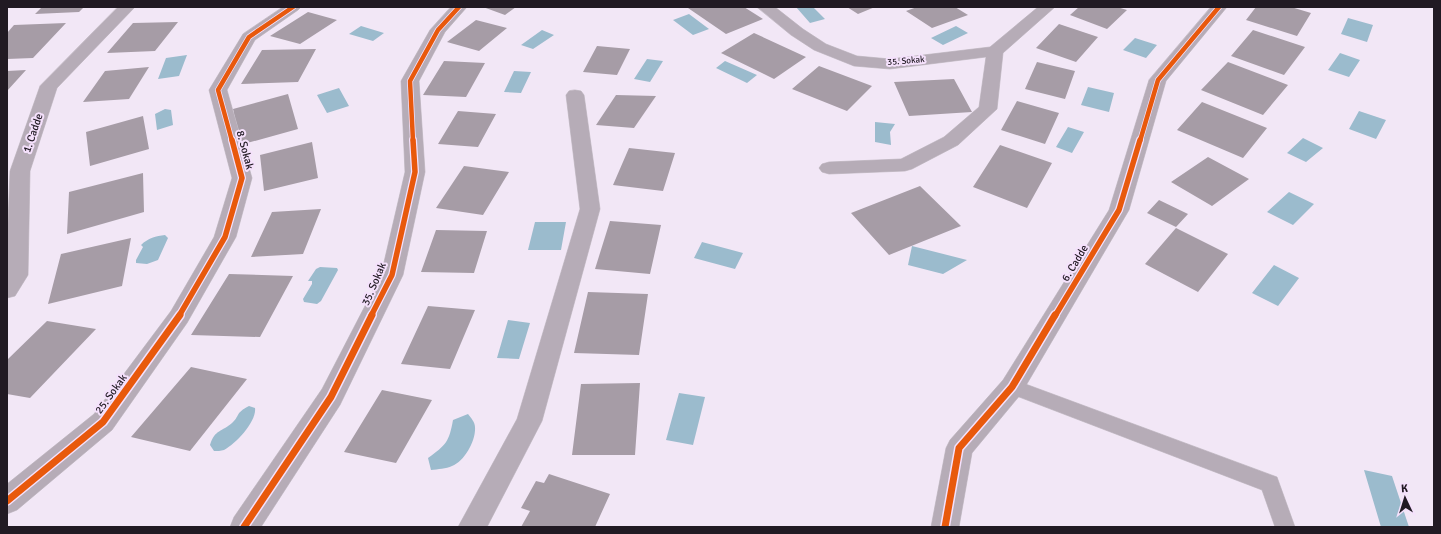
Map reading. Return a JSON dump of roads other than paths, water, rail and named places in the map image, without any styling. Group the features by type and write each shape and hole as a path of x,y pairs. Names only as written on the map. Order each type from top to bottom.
{"street":[{"name":"1. Cadde","path":"7,290 17,276 20,171 49,86 128,7"},
{"name":"8. Sokak","path":"179,317 225,237 242,178 218,90 249,37 293,7"},
{"name":"35. Sokak","path":"244,527 331,397 392,275 415,172 410,81 438,30 459,7"},
{"name":"35. Sokak","path":"765,7 797,32 820,47 854,61 890,64 995,51"},
{"path":"829,168 905,164 951,141 988,109 995,51 1047,7"},
{"name":"6. Cadde","path":"945,527 959,448 1012,387 1119,210 1158,80 1219,7"},
{"path":"472,527 529,421 590,209 575,95"},
{"name":"25. Sokak","path":"7,500 103,422 179,317"}],"lane":[{"path":"1012,387 1270,484 1286,527"}],"water":[{"path":"796,7 813,7 825,19 810,23"},
{"path":"689,14 709,29 693,35 673,20"},
{"path":"1348,18 1373,25 1367,42 1341,34"},
{"path":"361,26 384,33 373,41 349,34"},
{"path":"956,26 968,33 943,45 931,38"},
{"path":"542,30 554,35 533,49 521,45"},
{"path":"1135,38 1157,45 1146,58 1123,50"},
{"path":"1340,53 1360,60 1349,77 1328,70"},
{"path":"187,55 179,76 158,79 166,58"},
{"path":"647,59 663,61 650,82 634,79"},
{"path":"725,61 757,75 747,83 716,68"},
{"path":"514,71 531,72 521,93 504,92"},
{"path":"1088,87 1114,93 1109,112 1081,105"},
{"path":"339,88 349,106 327,113 317,95"},
{"path":"165,109 171,110 173,125 157,130 155,114"},
{"path":"1359,111 1386,120 1376,139 1349,129"},
{"path":"875,122 895,124 890,132 891,145 875,142"},
{"path":"1068,127 1084,132 1072,153 1056,147"},
{"path":"1303,138 1323,148 1306,162 1287,153"},
{"path":"1289,192 1314,204 1293,225 1267,212"},
{"path":"535,222 566,222 561,250 528,250"},
{"path":"165,235 168,238 158,260 147,264 136,263 136,260 143,247 141,245 152,238"},
{"path":"702,242 743,253 735,269 694,258"},
{"path":"912,246 967,260 943,274 908,265"},
{"path":"1274,265 1299,278 1278,306 1252,293"},
{"path":"320,267 337,268 338,270 321,301 317,304 304,302 303,299 312,284 312,281 308,281 316,269"},
{"path":"508,320 530,323 519,359 497,358"},
{"path":"679,393 705,397 693,445 666,440"},
{"path":"249,406 255,408 255,413 245,432 229,447 223,450 214,451 210,445 214,436 232,423 242,411"},
{"path":"468,414 473,420 475,427 474,438 469,450 461,460 452,466 431,470 428,458 439,450 446,442 453,420"},
{"path":"1364,470 1392,476 1409,527 1381,527"}]}
